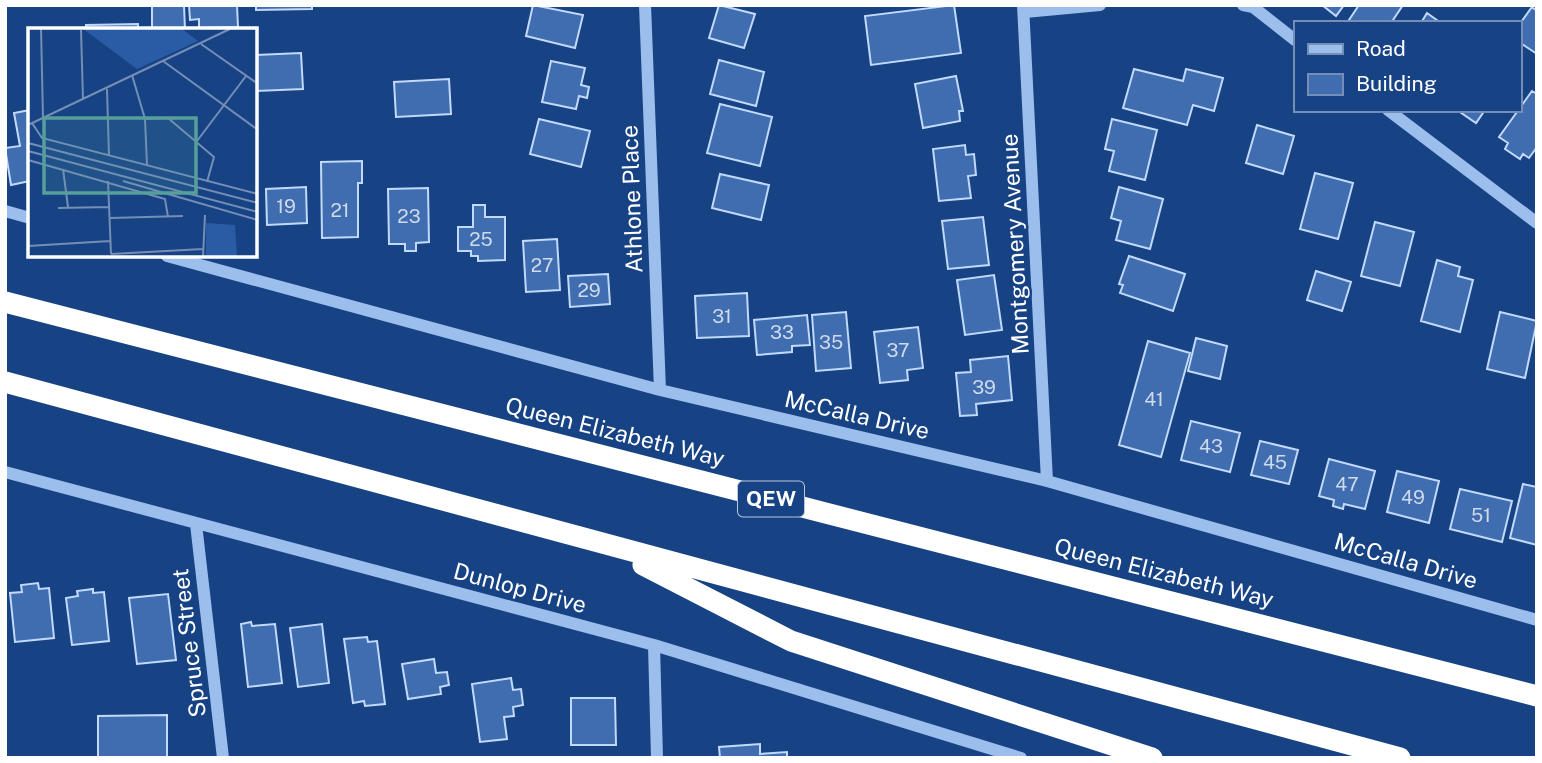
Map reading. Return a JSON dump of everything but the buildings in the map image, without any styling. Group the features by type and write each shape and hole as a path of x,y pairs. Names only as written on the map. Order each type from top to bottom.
{"highway":[{"name":"Queen Elizabeth Way","path":"5,302 1537,696"},
{"path":"5,382 1400,758"},
{"path":"607,546 791,641 1153,758"}],"street":[{"name":"Athlone Place","path":"645,5 660,390"},
{"path":"1024,8 1100,5"},
{"path":"1242,5 1253,7 1294,39"},
{"name":"Montgomery Avenue","path":"1024,8 1047,481"},
{"path":"1391,112 1537,223"},
{"path":"5,211 28,217"},
{"name":"McCalla Drive","path":"171,257 660,390 1047,481 1537,620"},
{"name":"Dunlop Drive","path":"5,472 654,645 1021,758"},
{"name":"Spruce Street","path":"197,524 223,758"},
{"path":"654,645 657,758"}]}
